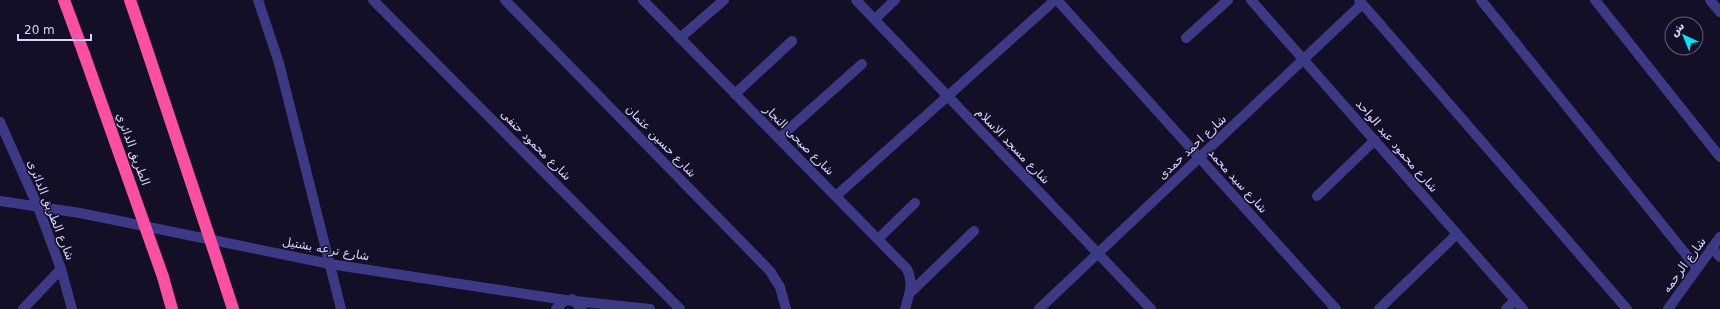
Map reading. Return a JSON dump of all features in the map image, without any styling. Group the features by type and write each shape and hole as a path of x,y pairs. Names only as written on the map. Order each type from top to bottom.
{"highway":[{"name":"الطريق الدائري","path":"64,0 163,277 172,309"},
{"path":"130,0 233,309"}],"street":[{"path":"258,0 279,63 341,309"},
{"name":"شارع محمود حنفى","path":"373,0 680,309"},
{"name":"شارع حسين عثمان","path":"505,0 770,271 780,287 786,309"},
{"name":"شارع صبحى النجار","path":"643,0 907,268 911,276 910,293 905,309"},
{"path":"680,38 724,0"},
{"name":"شارع مسجد الاسلام","path":"856,0 1151,309"},
{"path":"875,19 895,0"},
{"path":"836,196 1056,0"},
{"name":"شارع سيد محمد","path":"1056,0 1336,309"},
{"path":"1186,38 1228,0"},
{"name":"شارع محمود عبد الواحد","path":"1252,0 1523,309"},
{"path":"1481,0 1697,268"},
{"path":"1595,0 1720,157"},
{"path":"1710,0 1720,12"},
{"path":"1361,2 1627,309"},
{"name":"شارع احمد حمدى","path":"1039,309 1304,59 1361,2"},
{"path":"735,94 792,41"},
{"path":"779,138 862,64"},
{"name":"شارع الطريق الدائرى","path":"0,122 38,207 61,269 72,309"},
{"path":"1317,196 1375,140"},
{"name":"شارع ترعه بشتيل","path":"0,201 80,213 330,264 568,300 650,309"},
{"path":"878,239 915,203"},
{"path":"910,293 974,231"},
{"path":"1379,309 1457,234"},
{"name":"شارع الرحمه","path":"1668,309 1720,237"},
{"path":"1712,248 1720,258"},
{"path":"23,309 61,269"},
{"path":"556,309 568,300 582,309"},
{"path":"1506,309 1515,300"}]}
